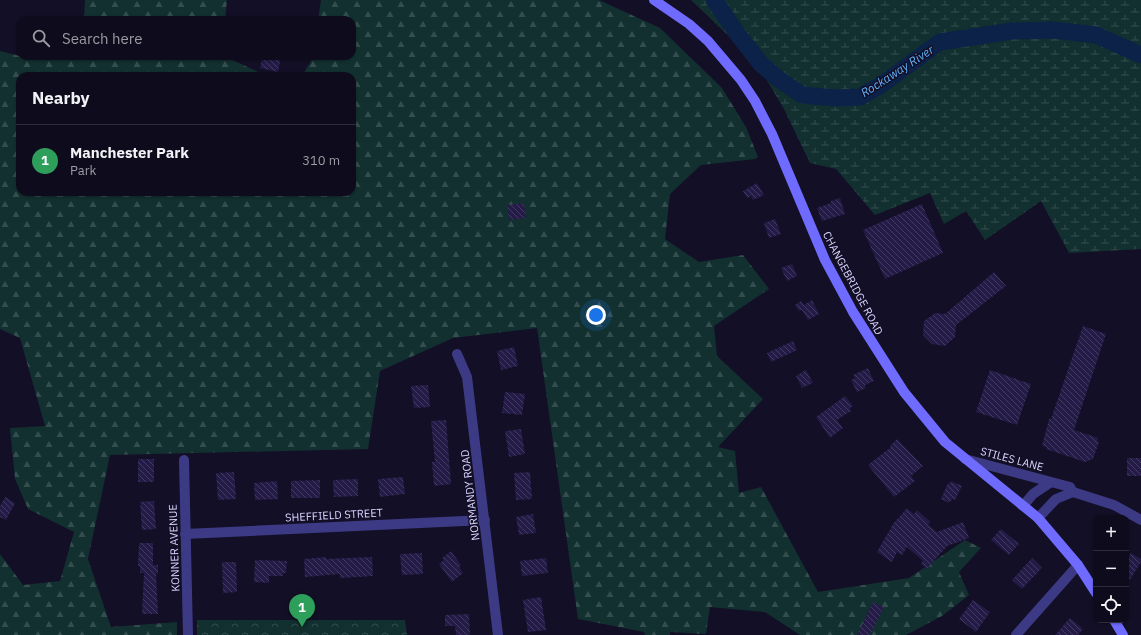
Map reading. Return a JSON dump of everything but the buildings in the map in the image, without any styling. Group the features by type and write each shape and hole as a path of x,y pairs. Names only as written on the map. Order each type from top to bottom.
{"main road":[{"name":"CHANGEBRIDGE ROAD","path":"654,0 689,24 708,41 741,80 767,123 825,260 853,312 881,358 926,421 944,442 1038,518 1078,565 1093,588"},
{"path":"1116,623 1124,635"}],"street":[{"name":"NORMANDY ROAD","path":"457,354 467,377 498,635"},
{"name":"STILES LANE","path":"966,459 1070,487 1073,492 1114,505 1141,520"},
{"name":"KONNER AVENUE","path":"184,460 188,635"},
{"name":"STILES LANE","path":"1023,506 1033,494 1051,482"},
{"path":"1038,518 1056,499 1073,492"},
{"name":"SHEFFIELD STREET","path":"185,534 485,520"},
{"path":"1016,635 1078,565"}],"green space":[{"path":"85,0 227,0 225,16 84,16"},
{"path":"321,0 599,0 660,28 722,88 746,127 758,157 755,159 701,165 670,194 665,239 699,262 743,255 769,289 714,326 717,356 763,399 718,447 735,451 739,493 761,487 818,592 909,578 965,540 981,548 959,572 969,595 942,616 906,635 800,635 765,612 710,607 706,634 670,632 670,635 645,635 644,632 578,619 537,328 453,338 380,371 368,449 110,455 88,559 111,627 177,622 177,635 0,635 0,554 23,585 60,581 74,532 28,509 15,479 10,428 45,426 20,338 0,329 0,51 16,55 16,60 233,60 258,72 16,72 16,196 356,196 356,72 304,72 312,60 356,60 356,16 319,16"},
{"path":"691,0 1141,0 1141,249 1069,253 1041,201 985,240 966,211 944,224 930,193 875,215 836,169 810,163 784,109 756,62"},
{"path":"197,620 405,620 407,635 197,635"}],"waterway":[{"name":"Rockaway River","path":"714,0 761,64 780,80 802,95 836,98 860,97 881,85 940,42 1012,31 1053,30 1096,35 1141,55"}],"place":[{"name":"Manchester Park","path":"302,627"}]}
